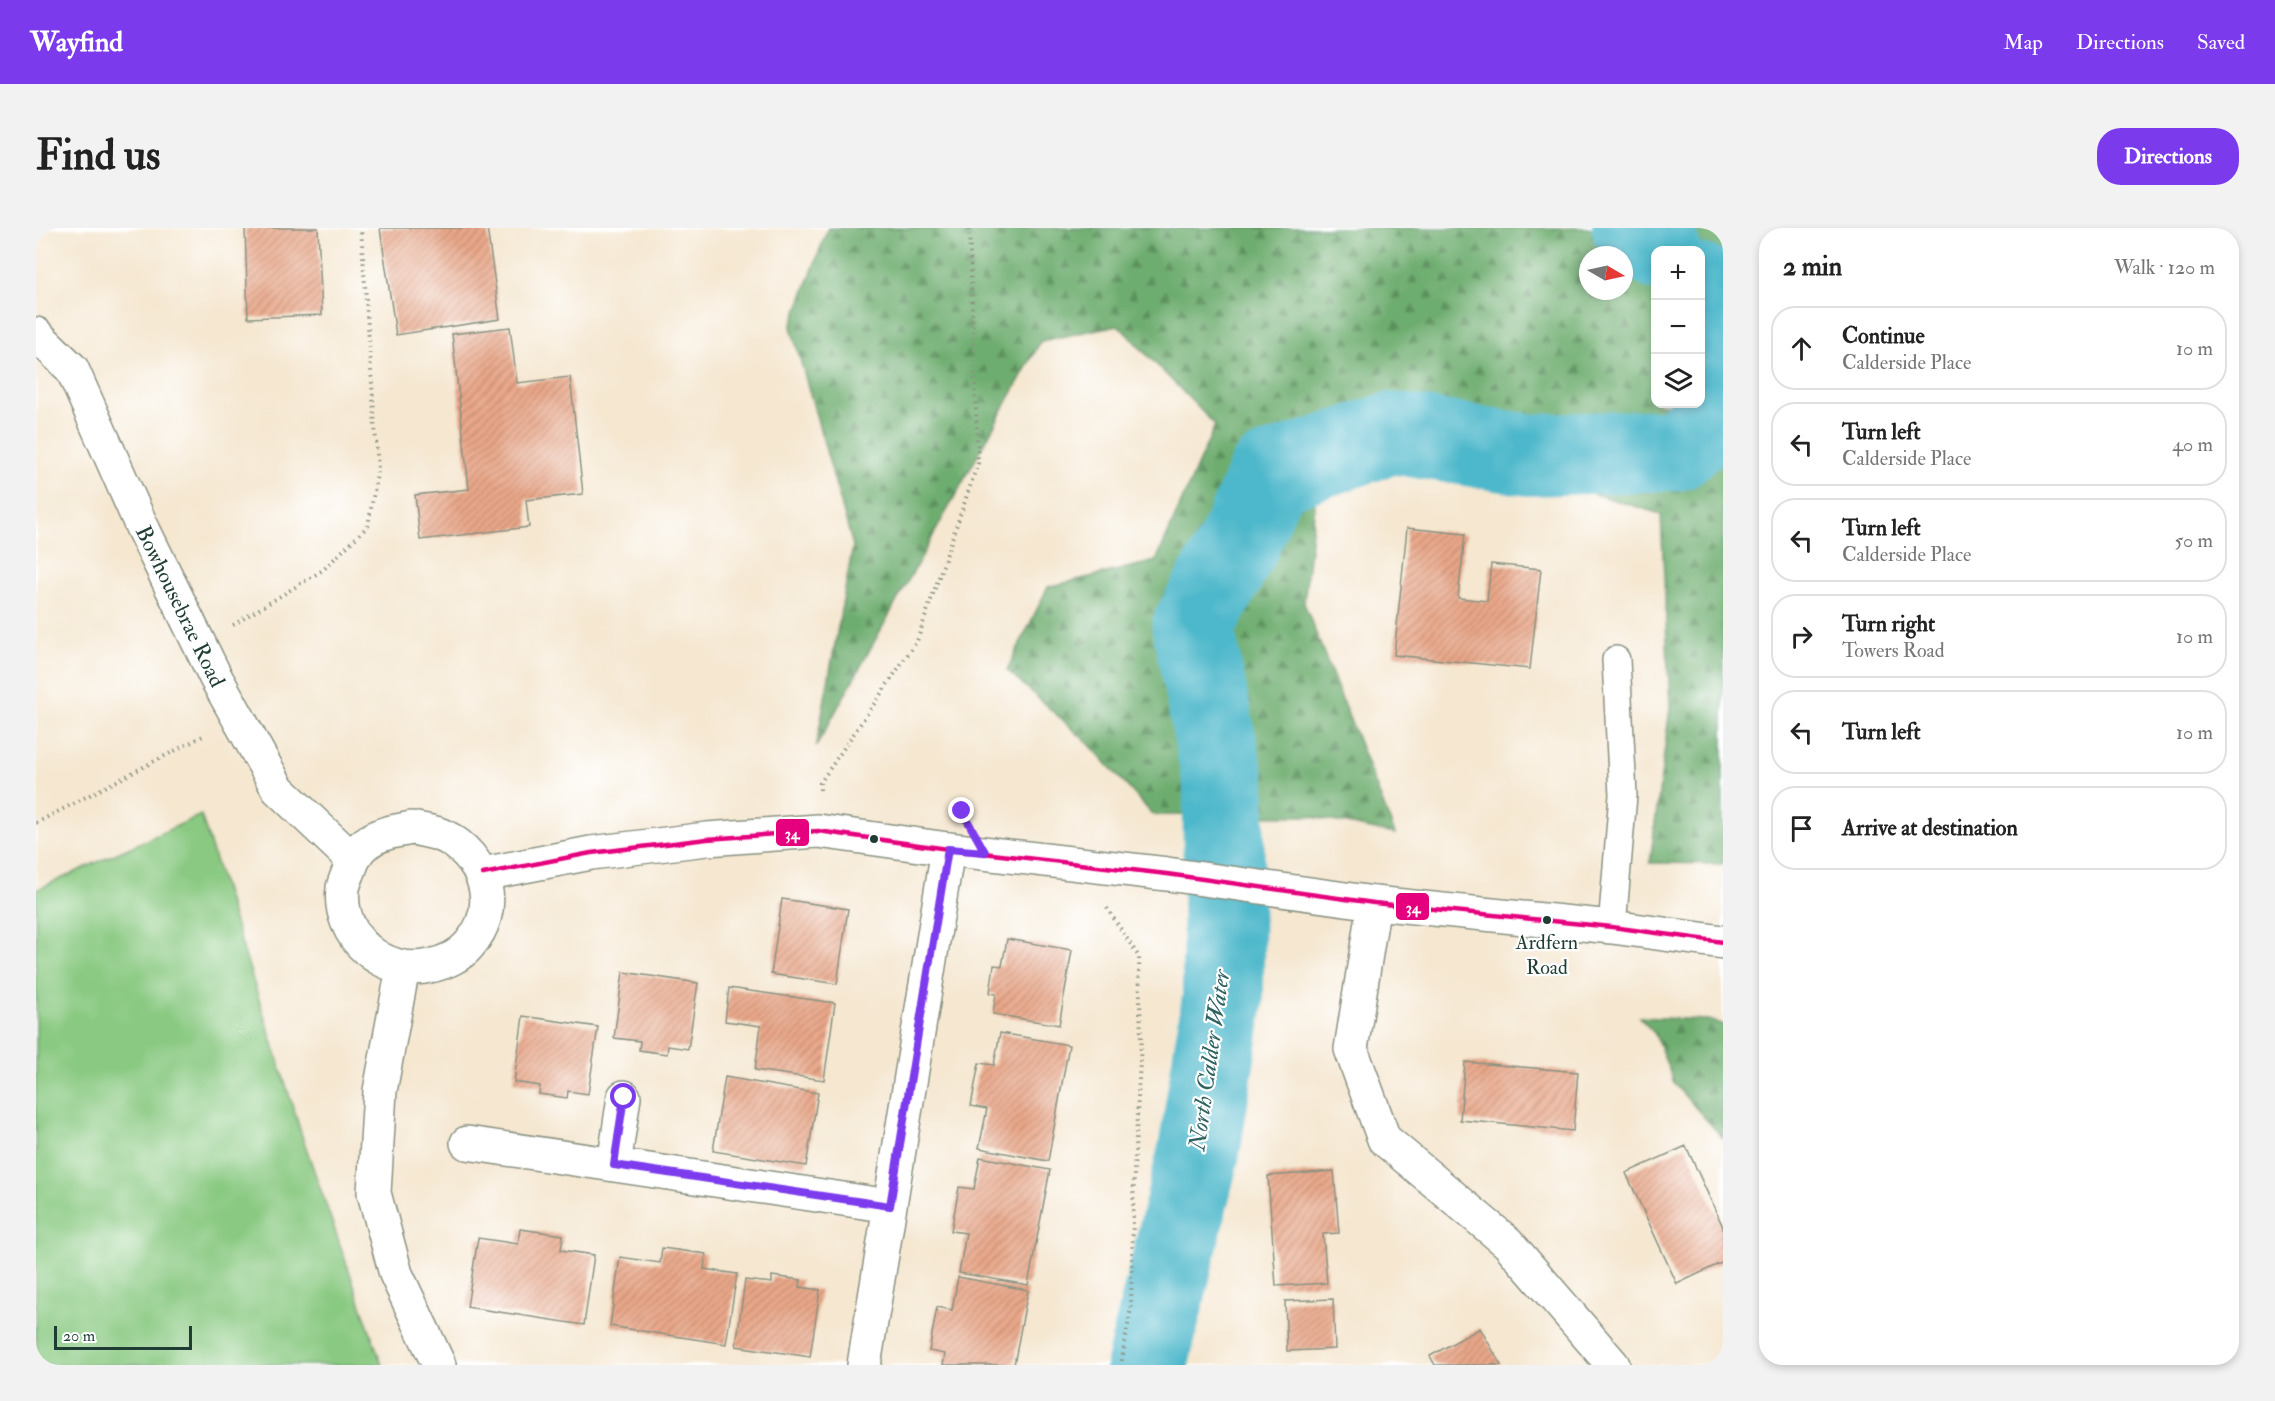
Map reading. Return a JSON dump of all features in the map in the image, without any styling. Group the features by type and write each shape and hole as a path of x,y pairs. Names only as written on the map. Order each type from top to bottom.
{"street":[{"name":"Bowhousebrae Road","path":"36,334 72,369 142,527 200,645 278,789 353,860"},
{"path":"412,828 437,833 451,840 483,874 487,903 482,924 469,946 444,963 419,969 403,968 379,959 363,946 349,926 345,913 343,888 353,860 364,845 387,832 412,828"},
{"path":"483,874 614,850 707,839 818,831 948,849 1167,874 1374,903 1611,927 1723,942"},
{"path":"864,1365 948,849"},
{"path":"1374,903 1351,1049 1384,1139 1508,1243 1613,1365"},
{"path":"403,968 380,1090 374,1193 396,1274 439,1365"},
{"path":"614,1165 624,1097"},
{"path":"466,1143 890,1206"}],"lane":[{"path":"1611,927 1623,795 1616,660"}],"path":[{"path":"200,645 323,570 368,526 378,469 361,228"},
{"path":"818,831 820,783 917,641 978,463 969,228"},
{"path":"36,823 238,717"},
{"path":"1098,905 1107,908 1140,957 1141,1043 1134,1172 1131,1308 1121,1365"}],"green space":[{"path":"828,228 1723,228 1723,864 1650,863 1670,707 1661,514 1325,414 1304,603 1395,834 1308,816 1153,815 1089,744 1007,670 1048,587 1156,561 1215,425 1118,325 1041,341 816,747 853,546 791,327"},
{"path":"201,815 303,1139 382,1365 36,1365 36,890"},
{"path":"1639,1017 1708,1020 1723,1024 1723,1138 1675,1085 1655,1034"}],"building":[{"path":"245,228 318,228 322,315 248,318"},
{"path":"380,228 487,228 500,319 396,335"},
{"path":"510,327 517,383 570,377 583,494 526,500 529,527 420,540 415,495 469,489 452,334"},
{"path":"1407,528 1465,534 1458,598 1487,601 1491,564 1541,569 1530,669 1394,655"},
{"path":"782,899 848,909 837,984 771,974"},
{"path":"1007,939 1072,950 1059,1025 993,1014 996,994 990,993 994,965 1002,966"},
{"path":"623,972 698,983 688,1049 668,1046 667,1054 639,1050 640,1041 614,1038"},
{"path":"729,988 835,1003 824,1080 755,1070 761,1026 725,1021"},
{"path":"523,1016 598,1027 588,1094 568,1091 567,1098 539,1094 540,1086 514,1082"},
{"path":"1000,1033 1069,1045 1048,1161 979,1148 987,1109 971,1106 979,1063 994,1065"},
{"path":"1465,1062 1578,1072 1573,1131 1460,1120"},
{"path":"725,1077 818,1093 806,1166 713,1151"},
{"path":"1686,1146 1723,1227 1723,1262 1677,1284 1626,1173"},
{"path":"980,1157 1050,1170 1028,1285 959,1273 966,1233 951,1231 959,1187 974,1189"},
{"path":"1334,1171 1339,1233 1323,1234 1327,1283 1276,1286 1268,1176"},
{"path":"520,1229 563,1235 561,1250 594,1255 584,1325 467,1307 478,1238 518,1244"},
{"path":"662,1248 706,1254 704,1269 737,1274 726,1344 610,1326 620,1257 660,1263"},
{"path":"772,1276 801,1280 800,1287 820,1290 810,1357 736,1346 745,1280 772,1283"},
{"path":"958,1277 1028,1290 1014,1365 943,1365 945,1354 929,1351 937,1307 952,1310"},
{"path":"1333,1299 1335,1349 1287,1351 1285,1301"},
{"path":"1480,1328 1501,1365 1435,1365 1430,1356"}],"waterway":[{"name":"North Calder Water","path":"1633,228 1655,246"},
{"name":"North Calder Water","path":"1147,1365 1199,1151 1223,999 1224,783 1193,627 1238,545 1268,475 1392,433 1530,455 1676,450 1720,410 1705,289"}],"transit line":[{"name":"34","path":"483,874 591,853 707,839 818,831 948,849 1167,874 1374,903 1612,927 1723,942"}],"place":[{"name":"Ardfern Road","path":"1547,920"}],"route":[{"path":"624,1097 614,1165 890,1206 948,849 985,852 962,811"}]}
